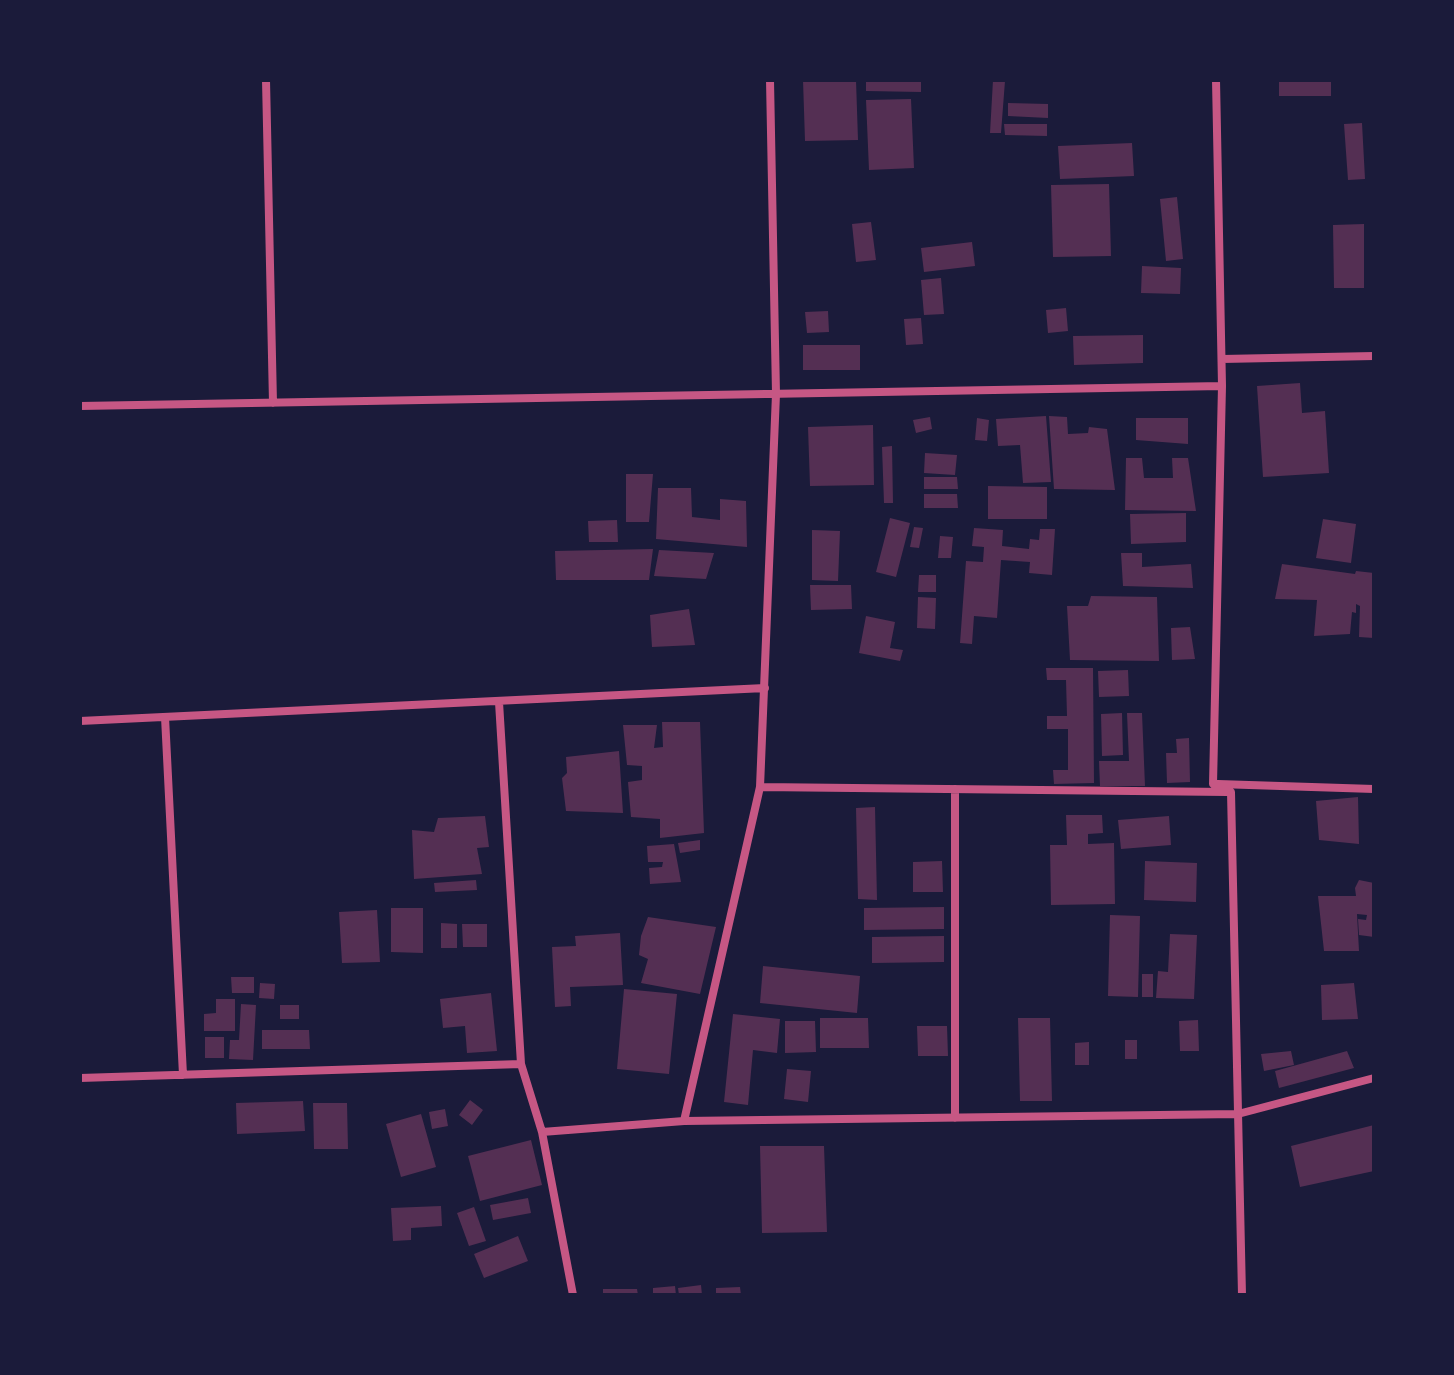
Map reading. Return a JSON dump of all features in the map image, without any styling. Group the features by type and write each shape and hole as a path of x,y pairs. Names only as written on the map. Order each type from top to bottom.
{"street":[{"path":"266,80 273,403"},
{"path":"684,1121 760,787 776,394 770,80"},
{"path":"1213,784 1222,386 1216,80"},
{"path":"1222,359 1374,356"},
{"path":"80,406 1222,386"},
{"path":"80,721 765,688"},
{"path":"499,702 521,1064 542,1132 573,1295"},
{"path":"165,717 183,1075"},
{"path":"1213,784 1374,789"},
{"path":"1213,784 1231,792"},
{"path":"760,787 1231,792"},
{"path":"955,789 955,1118"},
{"path":"1231,792 1242,1295"},
{"path":"80,1078 521,1064"},
{"path":"542,1132 684,1121 1238,1114 1374,1078"}],"building":[{"path":"803,80 856,80 858,140 805,141"},
{"path":"866,80 921,80 921,92 866,91"},
{"path":"993,80 1005,81 1001,133 990,133"},
{"path":"1279,80 1331,80 1331,96 1279,96"},
{"path":"911,99 914,168 869,170 866,100"},
{"path":"1008,103 1048,104 1048,118 1008,116"},
{"path":"1362,123 1365,179 1348,180 1344,124"},
{"path":"1004,124 1047,124 1047,136 1005,135"},
{"path":"1132,143 1134,176 1060,179 1058,146"},
{"path":"1109,184 1111,256 1053,257 1051,185"},
{"path":"1177,197 1183,259 1166,261 1160,199"},
{"path":"871,222 876,260 856,262 852,224"},
{"path":"1364,224 1364,288 1334,288 1333,225"},
{"path":"972,242 975,266 924,272 921,248"},
{"path":"1142,266 1181,268 1180,294 1141,293"},
{"path":"941,278 944,314 924,315 921,280"},
{"path":"1066,308 1068,331 1048,333 1046,310"},
{"path":"828,311 829,332 807,333 805,312"},
{"path":"921,318 923,344 906,345 904,319"},
{"path":"1143,335 1143,363 1074,365 1073,336"},
{"path":"803,345 860,345 860,370 803,370"},
{"path":"1300,383 1302,413 1325,411 1329,473 1263,477 1257,386"},
{"path":"1046,416 1051,482 1023,483 1020,445 998,446 996,419"},
{"path":"1049,416 1067,417 1068,434 1088,433 1089,427 1107,429 1115,490 1054,489"},
{"path":"930,417 932,429 916,433 913,420"},
{"path":"977,418 989,420 987,441 975,440"},
{"path":"1136,418 1188,418 1188,444 1136,440"},
{"path":"873,425 874,485 810,486 808,427"},
{"path":"892,446 893,503 884,503 882,447"},
{"path":"925,453 957,455 955,475 924,473"},
{"path":"1126,458 1142,458 1144,478 1173,478 1172,458 1188,458 1196,511 1125,510"},
{"path":"626,474 653,474 649,522 626,522"},
{"path":"924,477 957,477 958,489 924,489"},
{"path":"988,486 1047,487 1047,519 988,519"},
{"path":"658,488 691,488 692,517 720,520 720,499 746,501 747,547 656,539"},
{"path":"924,494 957,494 958,508 924,508"},
{"path":"1186,513 1186,542 1131,544 1130,514"},
{"path":"890,518 910,523 896,577 876,572"},
{"path":"1323,519 1356,524 1351,563 1316,558"},
{"path":"617,520 618,542 589,542 588,521"},
{"path":"914,527 923,528 919,548 910,547"},
{"path":"974,528 1003,530 1002,546 1029,549 1030,539 1039,540 1040,529 1055,529 1052,575 1029,573 1030,562 1001,560 997,618 974,616 972,644 960,643 966,561 983,562 984,547 972,546"},
{"path":"812,530 840,531 838,581 812,580"},
{"path":"940,536 953,537 951,558 938,558"},
{"path":"653,549 649,580 556,580 555,551"},
{"path":"659,550 714,553 706,579 654,576"},
{"path":"1121,553 1142,553 1142,567 1191,564 1193,588 1123,586"},
{"path":"1282,564 1355,574 1356,571 1374,573 1374,638 1359,637 1360,606 1356,604 1350,634 1314,636 1317,600 1275,599"},
{"path":"919,575 936,575 936,592 918,592"},
{"path":"810,585 851,585 852,609 811,610"},
{"path":"1091,596 1157,597 1159,661 1070,660 1067,606 1088,606"},
{"path":"918,597 936,598 935,629 917,628"},
{"path":"689,609 695,645 652,647 650,615"},
{"path":"866,616 895,622 890,648 903,650 900,661 859,653"},
{"path":"1190,627 1195,659 1172,660 1171,628"},
{"path":"1046,668 1093,668 1094,783 1054,784 1053,770 1068,770 1068,729 1047,729 1047,716 1067,716 1066,680 1047,680"},
{"path":"1128,670 1129,696 1099,697 1098,671"},
{"path":"1122,713 1123,755 1102,756 1101,714"},
{"path":"1127,713 1142,713 1145,786 1100,786 1099,761 1129,761"},
{"path":"662,722 700,722 704,833 660,838 660,819 631,817 628,782 642,780 642,766 627,765 623,725 657,725 654,748 663,747"},
{"path":"1189,738 1190,782 1167,783 1166,753 1177,753 1176,739"},
{"path":"619,751 623,813 566,811 562,778 567,773 566,757"},
{"path":"1358,797 1359,844 1319,840 1316,801"},
{"path":"875,807 877,900 858,899 856,808"},
{"path":"1066,815 1102,815 1103,833 1088,834 1088,844 1114,843 1115,904 1051,905 1050,845 1067,845"},
{"path":"485,816 489,847 477,848 482,874 414,879 412,830 434,832 438,818"},
{"path":"1169,816 1171,845 1121,849 1118,820"},
{"path":"700,840 700,850 680,853 678,843"},
{"path":"674,844 681,882 650,884 649,868 662,867 663,862 648,862 647,846"},
{"path":"942,861 943,892 913,892 913,862"},
{"path":"1145,861 1197,863 1196,902 1144,900"},
{"path":"476,880 477,890 435,892 434,883"},
{"path":"1359,880 1374,883 1374,937 1359,935 1358,919 1366,920 1367,915 1357,914 1359,951 1324,951 1318,896 1356,896 1355,888"},
{"path":"944,907 944,929 864,930 864,908"},
{"path":"391,908 423,908 423,953 391,952"},
{"path":"377,910 380,962 342,963 339,912"},
{"path":"1110,915 1140,916 1138,997 1108,996"},
{"path":"648,917 716,927 700,994 641,983 648,959 639,955 641,936"},
{"path":"441,923 457,924 457,948 441,948"},
{"path":"462,924 487,924 487,947 463,947"},
{"path":"620,933 623,985 570,987 571,1006 555,1007 552,947 576,946 575,936"},
{"path":"1170,934 1197,935 1194,999 1156,998 1158,971 1168,972"},
{"path":"944,936 944,962 872,963 872,937"},
{"path":"763,966 860,976 857,1013 760,1003"},
{"path":"1142,974 1153,974 1153,997 1142,997"},
{"path":"231,977 254,977 254,993 232,993"},
{"path":"260,983 275,984 274,999 259,998"},
{"path":"1354,983 1358,1019 1322,1020 1321,985"},
{"path":"624,989 677,994 669,1074 617,1069"},
{"path":"491,993 497,1051 467,1053 465,1026 443,1028 440,999"},
{"path":"216,999 235,999 235,1031 204,1031 204,1014 216,1013"},
{"path":"241,1004 256,1005 253,1060 229,1059 230,1040 239,1040"},
{"path":"280,1005 299,1005 299,1019 280,1019"},
{"path":"733,1014 780,1019 777,1053 753,1050 748,1105 724,1102"},
{"path":"820,1018 868,1018 869,1048 820,1048"},
{"path":"1018,1018 1050,1018 1052,1101 1020,1101"},
{"path":"1198,1020 1199,1051 1180,1051 1179,1021"},
{"path":"785,1021 815,1021 816,1052 785,1053"},
{"path":"917,1026 947,1026 948,1056 918,1056"},
{"path":"262,1030 309,1030 310,1049 262,1049"},
{"path":"205,1037 224,1037 224,1058 205,1058"},
{"path":"1125,1040 1137,1040 1137,1059 1125,1059"},
{"path":"1089,1042 1089,1065 1075,1065 1075,1043"},
{"path":"1291,1051 1294,1065 1264,1071 1261,1054"},
{"path":"1347,1051 1354,1068 1279,1088 1275,1071"},
{"path":"787,1069 811,1071 808,1102 784,1099"},
{"path":"470,1100 483,1110 472,1125 459,1115"},
{"path":"303,1101 305,1131 237,1134 236,1103"},
{"path":"313,1103 347,1103 348,1149 314,1149"},
{"path":"445,1109 448,1126 432,1129 429,1112"},
{"path":"421,1114 436,1167 401,1177 386,1124"},
{"path":"1374,1125 1374,1171 1300,1187 1291,1146"},
{"path":"531,1140 542,1185 480,1201 468,1156"},
{"path":"760,1146 824,1146 827,1232 762,1233"},
{"path":"528,1198 531,1213 493,1220 490,1205"},
{"path":"441,1206 442,1226 411,1228 411,1240 393,1241 391,1208"},
{"path":"474,1207 486,1241 469,1246 457,1213"},
{"path":"518,1236 528,1261 484,1278 474,1254"},
{"path":"701,1285 702,1295 679,1295 678,1288"},
{"path":"675,1286 676,1295 653,1295 653,1288"},
{"path":"740,1287 741,1295 716,1295 716,1288"},
{"path":"603,1289 637,1289 638,1295 603,1295"}]}
